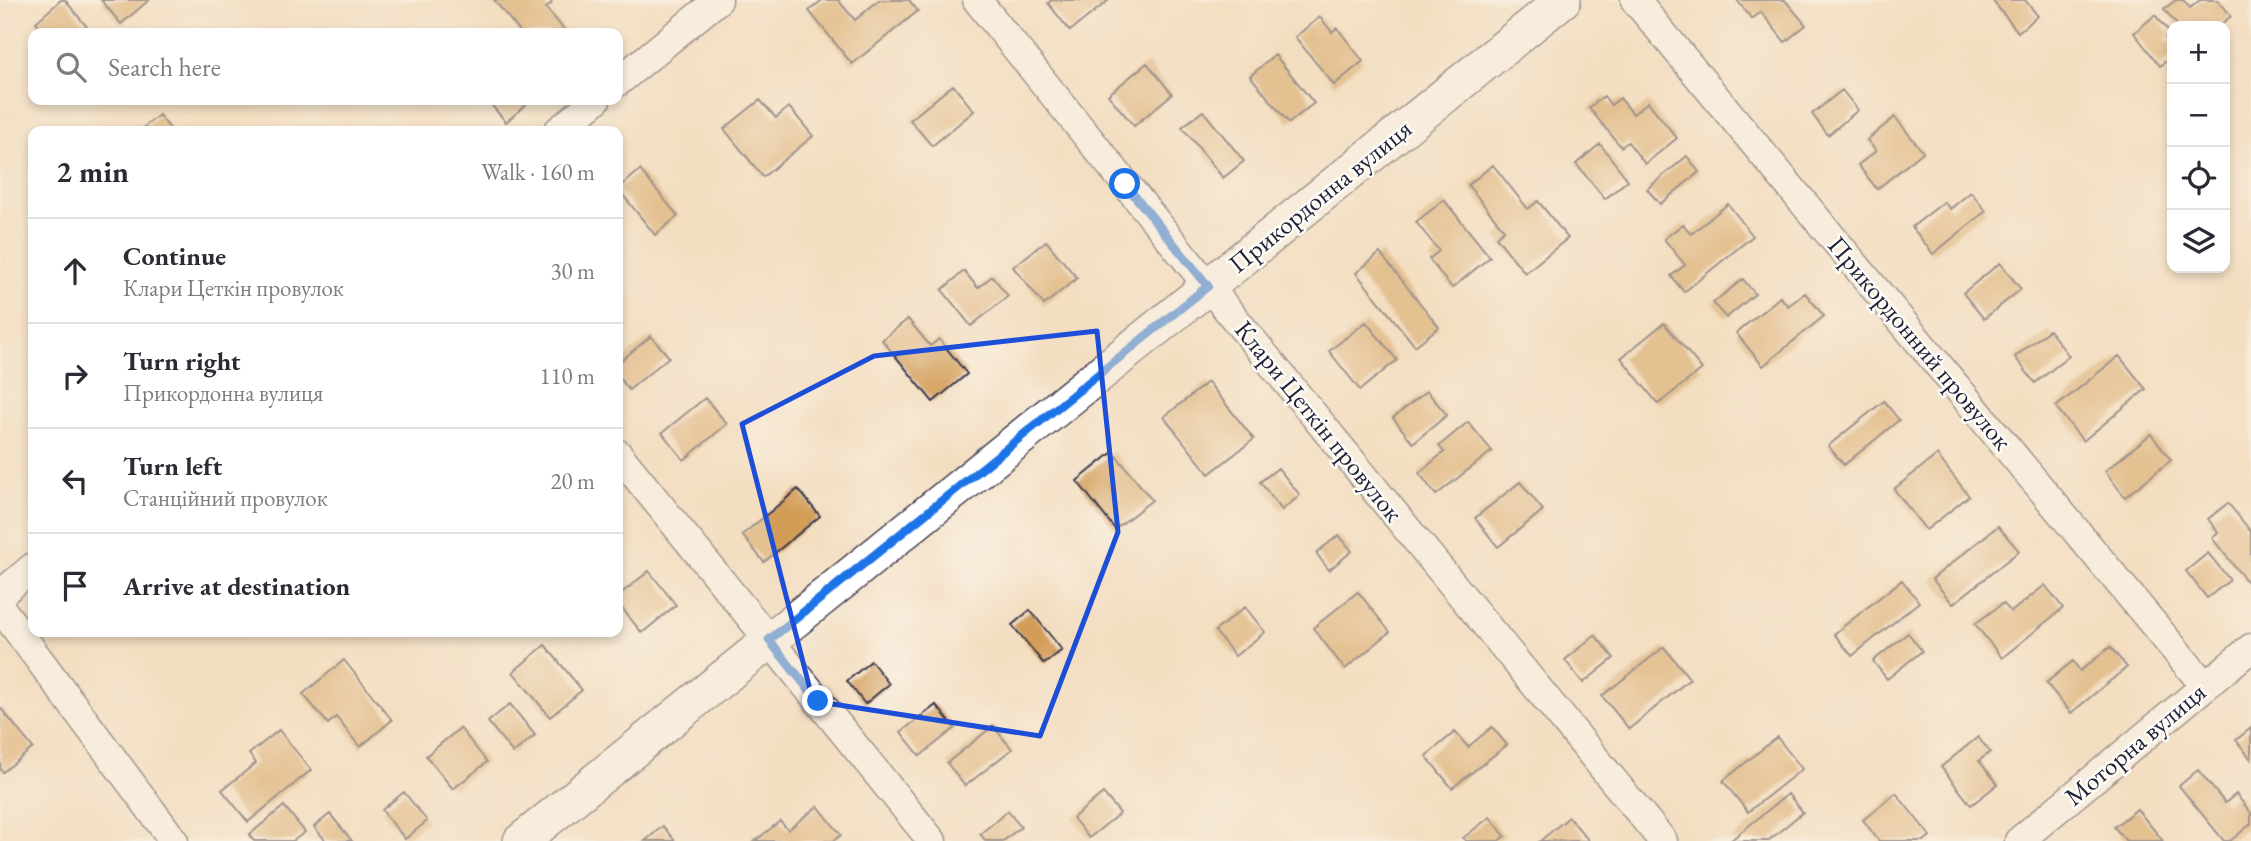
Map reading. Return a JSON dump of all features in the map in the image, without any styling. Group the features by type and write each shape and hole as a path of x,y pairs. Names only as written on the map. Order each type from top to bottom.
{"street":[{"path":"623,78 719,0"},
{"name":"Клари Цеткін провулок","path":"977,0 1663,841"},
{"name":"Прикордонна вулиця","path":"521,841 1563,0"},
{"name":"Прикордонний провулок","path":"1635,0 2205,686"},
{"path":"564,126 590,105"},
{"path":"623,460 932,841"},
{"path":"0,595 28,571"},
{"path":"0,607 174,841"},
{"name":"Моторна вулиця","path":"2019,841 2251,648"}],"highlighted area":[{"path":"1097,331 1118,532 1040,736 813,701 742,424 874,356"}],"building":[{"path":"61,0 65,0 88,28 41,28 36,22"},
{"path":"101,0 149,0 121,24"},
{"path":"494,0 550,0 552,3 546,8 563,28 517,28"},
{"path":"822,0 838,0 855,20 879,0 909,0 918,11 852,64 809,11"},
{"path":"1052,0 1109,0 1070,31 1048,3"},
{"path":"1737,0 1785,0 1806,25 1785,42 1761,12 1752,19"},
{"path":"1992,0 2025,0 2038,16 2018,32"},
{"path":"2176,0 2183,0 2190,8 2200,0 2218,0 2231,16 2225,21 2174,21 2164,9"},
{"path":"2155,15 2167,29 2167,60 2160,66 2134,33"},
{"path":"1320,17 1332,32 1337,28 1363,61 1334,85 1295,37"},
{"path":"1275,55 1314,103 1289,123 1250,76"},
{"path":"1147,63 1172,94 1134,126 1108,95"},
{"path":"953,85 974,111 932,146 910,120"},
{"path":"1842,90 1858,110 1828,135 1812,114"},
{"path":"1604,96 1611,105 1620,98 1633,114 1648,102 1677,138 1645,164 1628,142 1621,147 1589,108"},
{"path":"760,100 776,118 789,107 813,136 763,177 724,129"},
{"path":"491,105 526,105 506,122"},
{"path":"1203,111 1244,161 1223,178 1182,127"},
{"path":"159,115 168,126 145,126"},
{"path":"1895,117 1923,152 1877,189 1858,165 1876,151 1867,140"},
{"path":"1600,144 1628,180 1605,199 1576,164"},
{"path":"1687,156 1699,172 1660,204 1647,189"},
{"path":"1493,165 1528,209 1538,201 1568,238 1525,273 1496,237 1504,230 1468,185"},
{"path":"640,170 678,216 655,235 623,195 623,185"},
{"path":"1971,192 1986,211 1933,254 1912,227 1944,202 1950,209"},
{"path":"1444,200 1490,257 1452,288 1429,259 1439,251 1416,222"},
{"path":"1728,204 1753,236 1684,292 1671,276 1685,265 1664,239 1683,224 1691,234"},
{"path":"1046,241 1077,278 1044,305 1013,267"},
{"path":"1380,253 1439,327 1415,346 1356,273"},
{"path":"2000,263 2021,289 1984,319 1963,293"},
{"path":"964,271 978,288 992,276 1008,296 971,326 942,290"},
{"path":"1743,279 1755,294 1726,318 1713,303"},
{"path":"1805,293 1824,316 1763,366 1736,333 1780,297 1788,306"},
{"path":"908,319 930,346 939,339 967,374 933,402 882,340"},
{"path":"1366,322 1397,360 1360,390 1329,351"},
{"path":"1664,323 1702,369 1658,404 1621,358"},
{"path":"2049,330 2069,356 2035,383 2015,357"},
{"path":"651,336 669,357 629,390 623,382 623,359"},
{"path":"2119,356 2146,389 2083,441 2056,407"},
{"path":"1208,382 1254,439 1209,474 1164,417"},
{"path":"1427,391 1447,415 1413,443 1393,418"},
{"path":"705,398 727,424 684,460 662,433"},
{"path":"1884,401 1899,420 1844,465 1828,446"},
{"path":"1468,422 1492,451 1436,495 1419,473 1444,452 1439,446"},
{"path":"2151,434 2171,460 2125,497 2105,471"},
{"path":"1113,452 1152,500 1115,529 1077,481"},
{"path":"1937,455 1969,496 1926,530 1894,489"},
{"path":"1278,468 1300,495 1282,510 1260,482"},
{"path":"1520,482 1543,510 1498,547 1475,518"},
{"path":"798,489 820,516 764,562 742,535"},
{"path":"2228,503 2251,532 2251,587 2212,538 2218,532 2208,519"},
{"path":"1998,526 2019,551 1953,604 1932,579"},
{"path":"1339,535 1352,551 1329,570 1316,553"},
{"path":"2208,553 2230,580 2207,598 2186,571"},
{"path":"649,571 676,605 642,633 623,609 623,592"},
{"path":"1902,580 1919,602 1852,656 1834,634"},
{"path":"2045,585 2063,608 2002,658 1975,624 2003,603 2011,612"},
{"path":"1358,592 1390,632 1345,669 1313,628"},
{"path":"1245,607 1265,632 1235,656 1215,631"},
{"path":"1030,610 1062,650 1044,664 1012,625"},
{"path":"1908,633 1922,651 1887,679 1873,661"},
{"path":"1595,635 1614,658 1583,683 1565,660"},
{"path":"545,645 582,690 550,717 513,672"},
{"path":"1664,647 1690,679 1629,729 1602,696"},
{"path":"2110,647 2127,667 2071,713 2046,683 2073,661 2080,671"},
{"path":"344,660 392,720 360,747 336,717 328,724 303,694"},
{"path":"871,661 889,684 865,704 847,681"},
{"path":"510,704 535,735 513,753 488,722"},
{"path":"936,705 955,728 920,756 901,732"},
{"path":"0,707 33,748 3,772 0,769"},
{"path":"993,726 1012,749 965,786 947,763"},
{"path":"1492,727 1507,745 1452,788 1426,756 1455,732 1468,747"},
{"path":"460,728 487,762 453,789 426,756"},
{"path":"2251,728 2251,759 2236,740"},
{"path":"279,730 311,770 248,822 222,790 256,763 249,754"},
{"path":"1777,737 1802,769 1748,812 1723,781"},
{"path":"1978,737 1990,752 1979,761 1998,784 1971,805 1941,767"},
{"path":"2198,770 2225,803 2236,794 2251,813 2251,824 2230,841 2224,841 2179,786"},
{"path":"404,792 427,821 405,839 382,810"},
{"path":"1103,793 1120,813 1089,838 1073,818"},
{"path":"1896,793 1930,836 1924,841 1879,841 1863,820"},
{"path":"1788,794 1803,812 1768,841 1730,841"},
{"path":"284,806 305,832 293,841 254,841 249,835"},
{"path":"818,806 841,835 833,841 755,841 780,821 788,830"},
{"path":"2137,809 2163,841 2126,841 2114,827"},
{"path":"1008,811 1021,827 1003,841 986,841 980,834"},
{"path":"330,814 352,841 326,841 314,827"},
{"path":"1490,817 1505,836 1498,841 1466,841 1463,838"},
{"path":"1569,817 1589,841 1540,841"},
{"path":"663,826 675,841 645,841"}],"route":[{"path":"818,701 769,640 1208,286 1125,184"}]}
